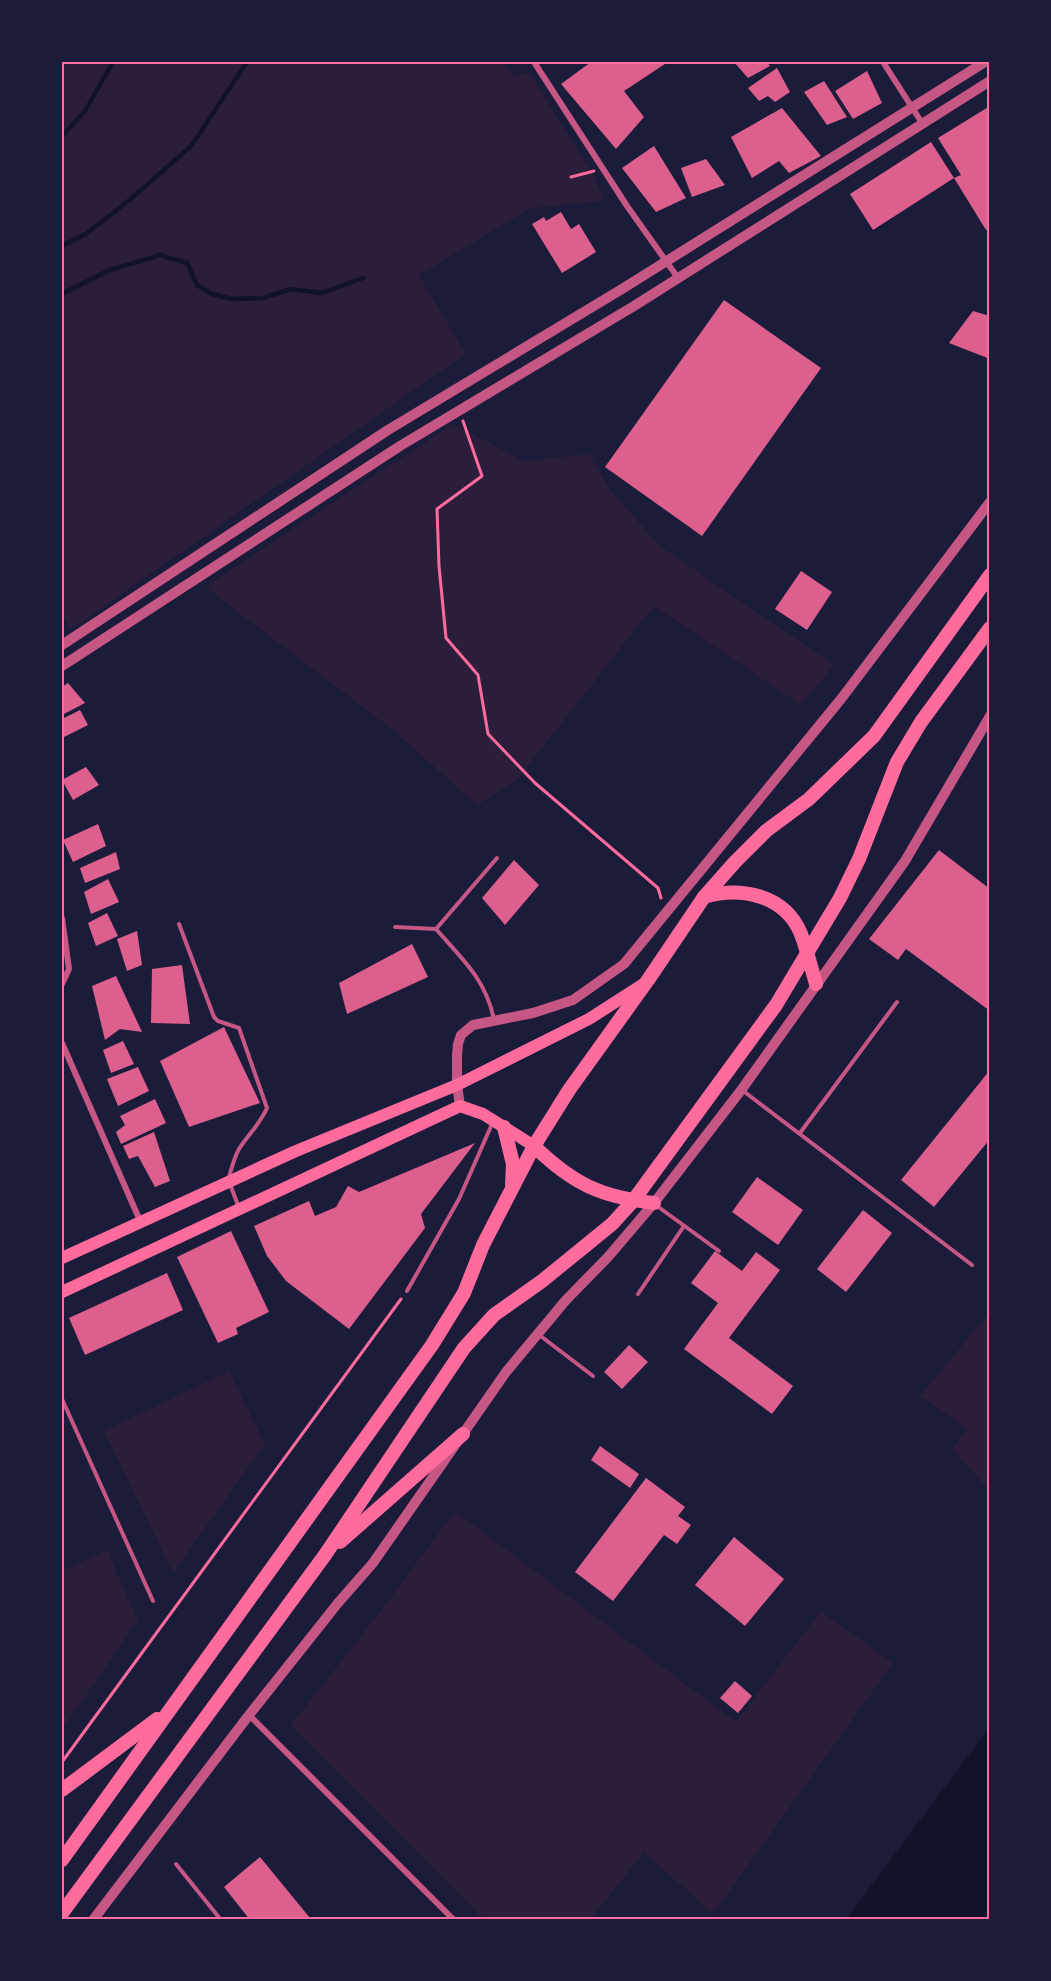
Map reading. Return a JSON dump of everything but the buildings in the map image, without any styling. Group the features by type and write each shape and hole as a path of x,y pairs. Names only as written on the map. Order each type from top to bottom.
{"highway":[{"path":"62,1860 432,1344 464,1293 483,1245 534,1146 569,1090 704,897 758,839 809,799 874,736 990,575"},
{"path":"62,1913 325,1555 464,1348 494,1315 574,1256 612,1224 633,1201 776,1005 840,898 897,762 921,722 990,628"},
{"path":"704,897 719,893 740,892 757,895 773,902 788,915 800,932 816,984"},
{"path":"499,1124 513,1164 512,1187"},
{"path":"534,1146 555,1166 579,1183 605,1194 633,1201 654,1203"},
{"path":"325,1555 463,1434"},
{"path":"62,1790 169,1710"}],"main road":[{"path":"62,1258 296,1151 457,1085 589,1019 648,980"},
{"path":"62,1292 460,1106 499,1124 534,1146"}],"street":[{"path":"544,62 536,64 601,168 678,278"},
{"path":"884,62 922,123"},
{"path":"62,645 388,430 666,261 985,62"},
{"path":"62,666 400,446 678,278 990,81"},
{"path":"756,205 767,221"},
{"path":"513,355 524,372"},
{"path":"388,430 400,446"},
{"path":"460,1106 457,1085 458,1044 461,1035 473,1025 533,1013 573,1000 624,964 842,699 990,502"},
{"path":"261,512 272,529"},
{"path":"84,630 93,645"},
{"path":"93,1920 249,1715 338,1603 373,1563 506,1372 566,1300 608,1257 654,1203 742,1089 905,861 990,716"},
{"path":"62,918 69,969 62,984"},
{"path":"62,1043 141,1223"},
{"path":"249,1715 454,1920"}],"lane":[{"path":"435,929 497,858"},
{"path":"179,924 214,1017 218,1021 238,1028 267,1108 262,1120 240,1148 233,1162 228,1181 240,1209"},
{"path":"395,927 435,929 471,969 485,989 495,1022"},
{"path":"800,1133 897,1002"},
{"path":"742,1089 972,1265"},
{"path":"406,1292 499,1124"},
{"path":"654,1203 719,1251"},
{"path":"638,1294 684,1226"},
{"path":"538,1334 593,1376"},
{"path":"62,1399 153,1601"},
{"path":"176,1864 221,1920"}],"path":[{"path":"571,177 588,174 601,168"},
{"path":"460,411 482,476 437,509 439,566 446,638 478,675 488,734 535,783 658,888 667,914"},
{"path":"62,1761 406,1292"}],"shaded area":[{"path":"62,62 502,62 515,76 529,72 592,173 605,201 531,208 419,275 466,354 70,630 62,613"},
{"path":"453,424 524,461 589,454 612,492 660,546 834,665 801,705 654,606 516,781 477,805 393,730 205,587"},
{"path":"989,1313 989,1490 952,1449 967,1429 920,1396"},
{"path":"229,1371 265,1444 173,1573 104,1431"},
{"path":"455,1511 736,1722 821,1611 893,1663 713,1914 644,1852 591,1919 483,1919 291,1725 383,1608"},
{"path":"107,1550 138,1620 62,1730 62,1571"},
{"path":"989,1728 989,1919 846,1919"}],"waterway":[{"path":"62,136 85,111 113,62"},
{"path":"62,246 86,234 132,198 192,145 247,62"},
{"path":"62,294 110,270 160,255 187,263 197,285 212,294 232,299 263,298 291,289 322,293 363,278"}]}
